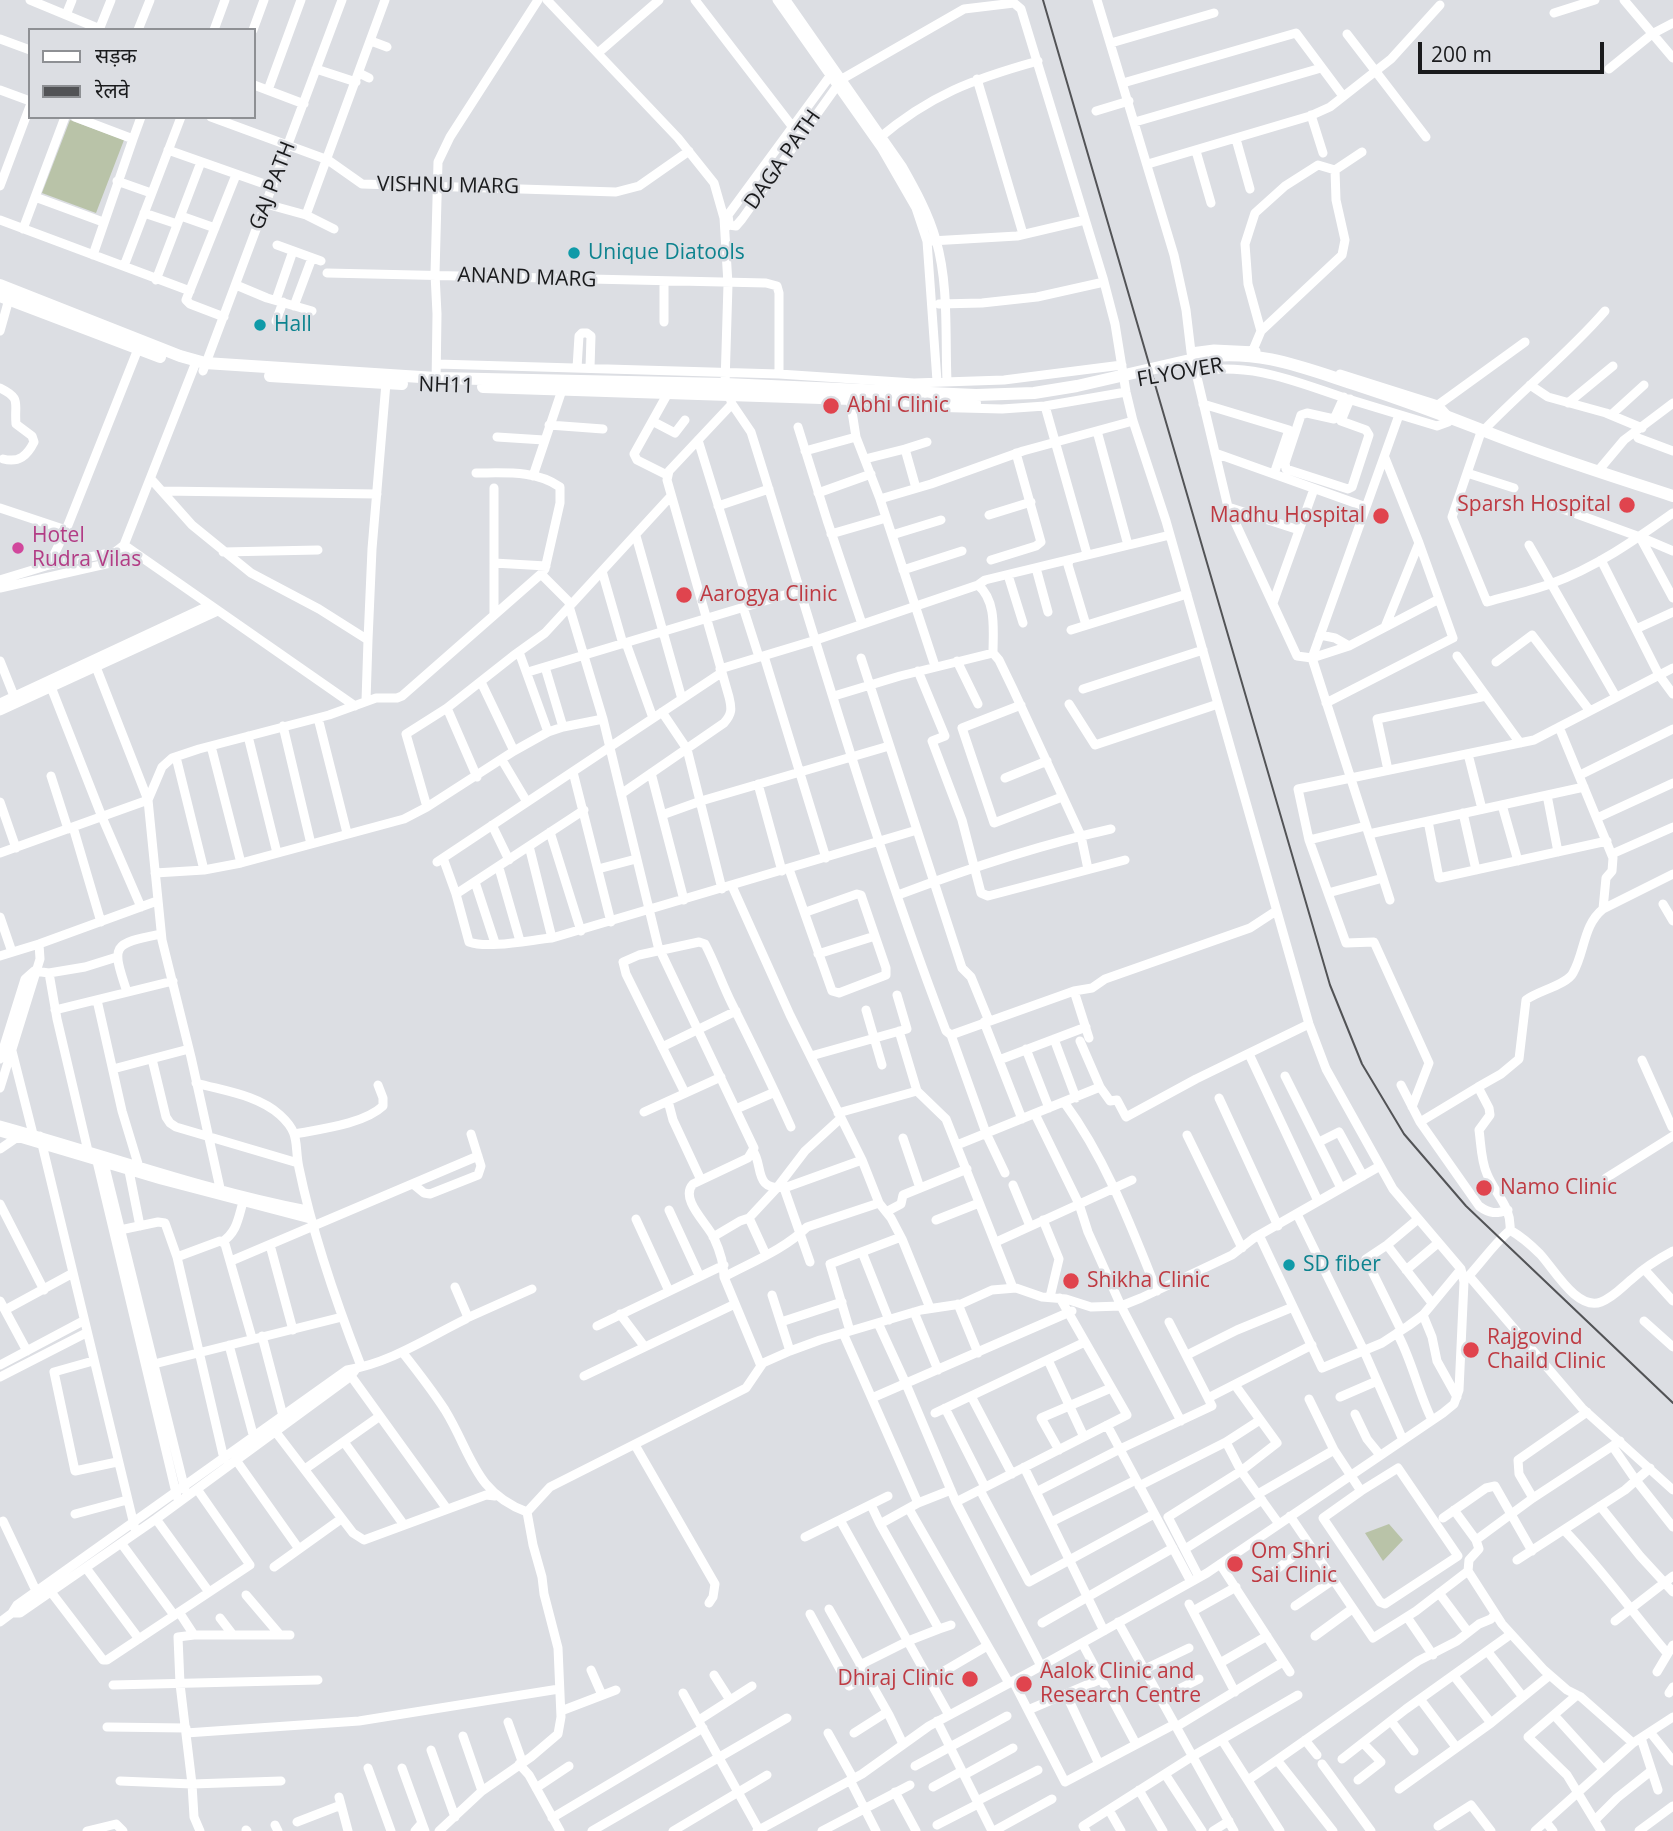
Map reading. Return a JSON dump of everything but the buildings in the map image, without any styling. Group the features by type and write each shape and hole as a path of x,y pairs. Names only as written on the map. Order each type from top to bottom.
{"highway":[{"path":"0,285 200,367 436,382 909,391"},
{"name":"NH11","path":"4,297 138,349 200,367 386,383 436,382 562,390 668,393 728,389 850,399 909,391"},
{"name":"FLYOVER","path":"909,391 1010,399 1220,355 1260,356 1482,433"},
{"path":"1482,433 1673,496"},
{"path":"1482,433 1673,503"}],"street":[{"path":"66,15 72,0"},
{"path":"99,28 111,0"},
{"path":"139,28 150,0"},
{"path":"215,28 225,0"},
{"path":"254,28 264,0"},
{"path":"268,90 301,0"},
{"name":"GAJ PATH","path":"127,547 150,479 224,317 342,0"},
{"path":"306,215 386,0"},
{"path":"436,382 438,163 450,137 538,0"},
{"path":"547,0 689,151 714,183 727,226"},
{"path":"598,53 659,0"},
{"path":"695,0 800,137"},
{"path":"777,0 839,81 878,138 932,241 945,304 942,381"},
{"path":"786,0 832,72"},
{"path":"1554,13 1595,0"},
{"path":"1624,0 1673,58"},
{"path":"33,1 97,28"},
{"path":"1101,1 1174,255 1186,310 1191,352 1228,506 1297,656 1312,658 1349,646 1439,599"},
{"path":"839,81 962,5 1014,3 1025,15 1104,282 1115,324 1133,421 1170,535 1309,1024 1326,1069 1393,1189 1467,1279 1616,1444 1650,1468 1673,1490"},
{"path":"1148,164 1311,116 1331,107 1391,59 1440,5"},
{"path":"1111,43 1214,13"},
{"path":"1609,69 1652,34 1673,23"},
{"path":"1123,83 1296,33 1343,96"},
{"path":"1347,34 1426,137"},
{"path":"0,39 28,49"},
{"path":"371,40 387,47"},
{"path":"878,138 943,93 977,79 1038,61"},
{"path":"1135,122 1321,68"},
{"path":"316,69 369,78"},
{"path":"832,72 728,215 728,389 751,432 880,842 946,1031 951,1035 986,1133 1005,1173"},
{"path":"977,79 1023,234"},
{"name":"DAGA PATH","path":"727,226 736,226 742,219 839,81"},
{"path":"256,86 304,104"},
{"path":"0,90 28,100"},
{"path":"1096,111 1129,102"},
{"path":"0,187 28,111"},
{"path":"1311,116 1323,153"},
{"path":"23,229 64,119"},
{"path":"80,119 133,139"},
{"path":"93,255 141,119"},
{"path":"124,266 180,119"},
{"name":"VISHNU MARG","path":"216,119 328,160 362,184 616,192 639,186 689,151"},
{"path":"1236,139 1250,189"},
{"path":"168,150 273,187"},
{"path":"1196,151 1211,204"},
{"path":"1335,170 1362,152"},
{"path":"156,280 201,162"},
{"path":"1261,331 1248,284 1245,244 1255,213 1285,186 1318,165 1335,170"},
{"path":"1253,351 1261,331 1342,255 1345,240 1336,200 1335,170"},
{"path":"224,317 186,300 236,175"},
{"path":"117,181 151,193"},
{"path":"35,197 103,222"},
{"path":"266,204 306,215 334,229"},
{"path":"144,213 215,228"},
{"path":"0,220 190,291"},
{"path":"932,241 1023,234 1085,220"},
{"path":"932,241 933,305 942,381"},
{"path":"278,245 317,260 294,306"},
{"path":"276,321 293,251"},
{"name":"ANAND MARG","path":"327,273 765,283 777,286 779,374"},
{"path":"664,282 664,322"},
{"path":"933,305 1037,297 1104,282"},
{"path":"236,285 313,311"},
{"path":"0,331 4,297"},
{"path":"1605,311 1581,339 1482,433 1452,517 1487,602 1552,584 1601,561 1673,513"},
{"path":"577,368 579,336 582,333 590,336 590,368"},
{"path":"1437,405 1525,342"},
{"path":"49,565 66,530 138,349"},
{"path":"1191,352 1215,349 1253,351 1356,378 1437,405 1447,419"},
{"path":"1215,349 1218,368"},
{"path":"437,364 590,368 728,389 779,374 909,391 942,381 1004,380 1122,365"},
{"path":"1569,403 1613,366"},
{"path":"1196,371 1218,368 1258,370 1347,398 1399,406 1385,458 1312,658 1390,900"},
{"path":"366,701 386,383"},
{"path":"1611,415 1644,385"},
{"path":"1530,386 1548,397 1611,415 1642,428"},
{"path":"0,388 15,396 16,424 32,436 34,442 22,458 16,461 3,459"},
{"path":"667,475 698,440 728,389"},
{"path":"533,476 562,390"},
{"path":"909,391 916,406 950,410 1045,406 1126,392"},
{"path":"667,475 634,458 634,454 668,393"},
{"path":"1347,398 1341,421 1366,430 1369,435 1352,488 1286,469 1284,463 1301,415 1307,412 1335,419 1347,398"},
{"path":"850,399 856,436 880,499 935,666"},
{"path":"1203,404 1289,430 1274,474"},
{"path":"1598,471 1625,440 1672,404"},
{"path":"1045,406 1087,554"},
{"path":"654,422 675,433 685,420"},
{"path":"880,499 1016,453 1133,421"},
{"path":"549,425 603,429"},
{"path":"798,427 862,624"},
{"path":"1097,430 1129,545"},
{"path":"805,451 856,436"},
{"path":"497,437 544,440"},
{"path":"1638,438 1673,451"},
{"path":"698,440 761,656 826,858"},
{"path":"864,459 927,442"},
{"path":"905,449 916,488"},
{"path":"990,561 1041,542 1016,453"},
{"path":"1215,453 1366,508"},
{"path":"1326,704 1453,638 1385,458"},
{"path":"0,853 148,800 162,767 176,757 318,718 376,698 402,696 544,570 561,495 560,488 552,482 533,476 476,473"},
{"path":"1467,473 1514,488"},
{"path":"818,493 871,474"},
{"path":"621,794 731,716 732,709 667,475"},
{"path":"150,479 192,525 251,573 319,609 368,640"},
{"path":"494,488 494,615"},
{"path":"718,506 769,489"},
{"path":"1273,603 1314,489"},
{"path":"162,492 377,494"},
{"path":"426,807 406,734 447,708 545,633 671,496"},
{"path":"989,515 1031,502"},
{"path":"1549,504 1673,551"},
{"path":"1228,506 1299,530"},
{"path":"0,508 66,530"},
{"path":"831,534 886,518"},
{"path":"892,535 941,520"},
{"path":"917,830 581,931 552,938 495,943 469,942 457,894 440,860 721,671 915,607 978,585 985,580 1170,535"},
{"path":"636,536 682,699"},
{"path":"1640,537 1673,598"},
{"path":"1385,627 1419,543"},
{"path":"1529,545 1616,697"},
{"path":"0,580 49,565 116,552 127,547"},
{"path":"0,588 119,561 127,547"},
{"path":"127,547 355,706"},
{"path":"223,552 318,551"},
{"path":"903,569 962,551"},
{"path":"1069,561 1086,625"},
{"path":"1601,561 1659,675 1673,694"},
{"path":"494,563 544,570 570,605 603,719 648,911 660,951 736,1109 756,1154 760,1175 765,1182 780,1188 862,1160"},
{"path":"1036,568 1048,612"},
{"path":"602,571 624,644 653,718"},
{"path":"1008,575 1023,623"},
{"path":"978,585 985,591 994,621 993,653 1021,705 1081,835 1088,869"},
{"path":"528,673 801,590"},
{"path":"1072,630 1187,594"},
{"path":"0,711 214,608"},
{"path":"0,703 214,608"},
{"path":"1636,629 1673,612"},
{"path":"1320,635 1335,638 1349,646"},
{"path":"1496,662 1532,635 1590,711"},
{"path":"1083,689 1203,650"},
{"path":"519,652 548,732"},
{"path":"834,696 935,666 993,653"},
{"path":"1457,656 1520,743"},
{"path":"861,658 962,968 971,977 1022,1119"},
{"path":"0,661 14,696"},
{"path":"957,661 978,704"},
{"path":"96,667 148,800 161,934 220,1188"},
{"path":"545,667 563,727"},
{"path":"1412,1107 1429,1063 1374,942 1346,943 1309,840 1298,789 1534,740 1673,668"},
{"path":"918,671 945,736 932,741 962,820 981,893 988,896 1125,860"},
{"path":"481,682 514,751"},
{"path":"51,687 141,907"},
{"path":"1388,770 1377,719 1486,696"},
{"path":"1069,704 1095,745 1218,704"},
{"path":"1021,705 962,728 994,823 1062,797"},
{"path":"447,708 477,777"},
{"path":"662,712 687,749 727,887 862,1160 878,1203 901,1237 930,1308"},
{"path":"318,718 347,833"},
{"path":"155,873 204,870 240,863 404,819 548,732 603,719"},
{"path":"283,726 311,844"},
{"path":"1559,727 1612,854 1614,864 1606,878 1603,909"},
{"path":"1580,775 1673,729"},
{"path":"248,736 277,853"},
{"path":"211,746 240,863"},
{"path":"662,815 889,746"},
{"path":"1468,754 1482,809"},
{"path":"176,757 204,870"},
{"path":"502,760 527,802"},
{"path":"1005,778 1047,761"},
{"path":"573,772 611,922"},
{"path":"651,774 684,900"},
{"path":"51,776 101,922"},
{"path":"1597,818 1673,783"},
{"path":"758,784 785,870 806,912 830,988 834,993 839,993 887,975 859,894 806,912"},
{"path":"1309,840 1428,821 1584,787"},
{"path":"1547,795 1558,852"},
{"path":"0,802 16,848"},
{"path":"1502,805 1518,861"},
{"path":"457,894 584,810"},
{"path":"1463,813 1476,870"},
{"path":"1428,821 1439,878 1607,841"},
{"path":"492,825 509,860"},
{"path":"1612,854 1673,827"},
{"path":"898,895 976,867 1081,835 1111,829"},
{"path":"550,832 581,931"},
{"path":"528,846 552,938"},
{"path":"598,869 636,859"},
{"path":"499,867 520,941"},
{"path":"1420,1122 1502,1074 1519,1059 1526,1000 1568,979 1574,972 1583,940 1594,916 1673,874"},
{"path":"1328,893 1383,878"},
{"path":"475,882 495,943"},
{"path":"0,956 157,901"},
{"path":"1663,904 1673,921"},
{"path":"951,1035 1074,991 1092,988 1105,979 1250,928 1276,911"},
{"path":"0,917 12,952"},
{"path":"127,992 117,950 131,939 161,934"},
{"path":"818,954 875,936"},
{"path":"685,1093 623,962 629,958 699,942 705,944 791,1127"},
{"path":"0,1059 25,979 34,971 40,958 39,944"},
{"path":"34,971 49,973 85,967 117,957"},
{"path":"49,973 55,1010 120,1230 186,1491"},
{"path":"55,1010 173,981"},
{"path":"1074,991 1086,1027 1085,1040 1100,1087 1110,1101 1117,1100 1126,1117 1309,1024"},
{"path":"811,1056 907,1029 897,995"},
{"path":"97,1000 122,1111 139,1167"},
{"path":"866,1010 881,1065"},
{"path":"662,1047 736,1012"},
{"path":"999,1060 1086,1027"},
{"path":"899,1031 917,1091 946,1119 1013,1288"},
{"path":"1054,1039 1076,1098"},
{"path":"0,1088 5,1048"},
{"path":"5,1048 39,1138 134,1528"},
{"path":"113,1069 189,1049"},
{"path":"1026,1049 1049,1108"},
{"path":"1249,1054 1318,1201"},
{"path":"152,1059 170,1124 298,1163"},
{"path":"1642,1059 1673,1127"},
{"path":"1284,1076 1340,1188"},
{"path":"644,1112 721,1077"},
{"path":"196,1083 262,1101 281,1115 295,1134 310,1219 342,1317 356,1371 380,1416 447,1509"},
{"path":"295,1134 345,1123 377,1112 383,1106 379,1085"},
{"path":"1401,1085 1420,1122 1479,1206 1487,1212 1497,1214 1508,1210"},
{"path":"957,1145 1100,1087"},
{"path":"683,1693 758,1830 851,1779 937,1721 1041,1666 1220,1564 1454,1404 1459,1390 1467,1279 1493,1246 1510,1230 1511,1219 1486,1174 1479,1130 1490,1115 1478,1087"},
{"path":"713,1237 749,1218 780,1188 805,1151 840,1116 917,1091"},
{"path":"736,1109 775,1092"},
{"path":"1219,1098 1278,1226"},
{"path":"668,1101 673,1120 701,1180"},
{"path":"1064,1102 1083,1130 1113,1188 1157,1291"},
{"path":"1035,1114 1079,1204 1088,1232 1121,1306 1181,1421"},
{"path":"1321,1141 1357,1124"},
{"path":"0,1125 97,1157 220,1188 310,1219"},
{"path":"0,1132 16,1138 39,1138"},
{"path":"1339,1132 1363,1176"},
{"path":"413,1184 424,1193 430,1194 472,1177 481,1169 471,1134"},
{"path":"1187,1135 1242,1248"},
{"path":"1606,1178 1673,1136"},
{"path":"0,1149 16,1138"},
{"path":"903,1138 920,1188"},
{"path":"753,1151 748,1158 701,1180 690,1188 689,1194 692,1204 713,1237 724,1265 724,1277 761,1366"},
{"path":"231,1261 270,1245 310,1219 413,1184 478,1156"},
{"path":"97,1157 130,1171 310,1219"},
{"path":"97,1157 177,1498"},
{"path":"527,1512 550,1487 746,1388 761,1366 790,1351 914,1312 958,1304 992,1290 1013,1288 1091,1307 1121,1306 1232,1255 1259,1236 1380,1166"},
{"path":"886,1212 901,1204 903,1195 967,1169"},
{"path":"130,1171 140,1226"},
{"path":"996,1242 1132,1180"},
{"path":"1013,1185 1030,1226"},
{"path":"780,1188 810,1262"},
{"path":"177,1257 222,1242 231,1236 237,1227 243,1202"},
{"path":"724,1277 766,1255 807,1227 878,1203"},
{"path":"936,1220 979,1203"},
{"path":"0,1204 44,1290"},
{"path":"668,1210 699,1275"},
{"path":"1297,1214 1364,1351 1403,1440"},
{"path":"749,1218 766,1255"},
{"path":"636,1219 669,1291"},
{"path":"1418,1219 1366,1259 1399,1332 1433,1420"},
{"path":"956,1502 1127,1415 1069,1314 1055,1298 1059,1259 1043,1220"},
{"path":"120,1230 165,1223 177,1257 224,1460"},
{"path":"1510,1230 1541,1255 1569,1290 1587,1303 1600,1303 1609,1298 1644,1269 1673,1251"},
{"path":"1259,1236 1320,1365 1325,1369 1399,1332 1423,1315 1461,1269"},
{"path":"901,1237 830,1264 842,1301 846,1332 918,1503"},
{"path":"222,1242 225,1244 284,1416"},
{"path":"1406,1270 1438,1242"},
{"path":"270,1245 293,1330"},
{"path":"1387,1245 1432,1303"},
{"path":"862,1252 889,1320"},
{"path":"597,1326 724,1265"},
{"path":"1644,1269 1673,1301"},
{"path":"5,1310 73,1273"},
{"path":"455,1287 467,1318"},
{"path":"186,1491 197,1489 356,1371 403,1353 411,1346 467,1318 532,1289"},
{"path":"772,1294 790,1351"},
{"path":"0,1301 27,1351"},
{"path":"781,1322 842,1301"},
{"path":"584,1376 735,1304"},
{"path":"958,1304 978,1353"},
{"path":"872,1398 1069,1314 1082,1304"},
{"path":"1187,1355 1212,1341 1293,1307"},
{"path":"914,1312 938,1370"},
{"path":"621,1314 644,1346"},
{"path":"1423,1315 1432,1337 1437,1361 1457,1396"},
{"path":"153,1364 342,1317"},
{"path":"0,1365 83,1321"},
{"path":"1644,1321 1673,1347"},
{"path":"1036,1492 1212,1406 1169,1322"},
{"path":"878,1323 956,1502 1041,1666"},
{"path":"0,1377 86,1333"},
{"path":"935,1413 1085,1342"},
{"path":"229,1345 254,1438"},
{"path":"1208,1398 1312,1345"},
{"path":"403,1353 446,1412 483,1483 495,1496"},
{"path":"1048,1360 1084,1437"},
{"path":"93,1361 54,1372 75,1471 117,1462"},
{"path":"0,1622 12,1613 20,1613 38,1595 177,1498 347,1370 356,1371"},
{"path":"1340,1396 1377,1381"},
{"path":"1195,1579 1185,1549 1168,1517 1241,1471 1277,1443 1235,1385"},
{"path":"1059,1450 1041,1418 1111,1388"},
{"path":"971,1396 1012,1474"},
{"path":"1309,1399 1334,1450 1361,1490"},
{"path":"945,1408 1028,1582 1154,1514"},
{"path":"1533,1498 1519,1474 1518,1460 1587,1412"},
{"path":"1356,1414 1367,1438 1380,1455"},
{"path":"305,1469 380,1416"},
{"path":"1051,1522 1226,1442 1260,1420"},
{"path":"1107,1425 1172,1548 1195,1579"},
{"path":"275,1431 341,1519 353,1533 364,1540 486,1495 495,1496 527,1512"},
{"path":"344,1442 404,1525"},
{"path":"1226,1442 1241,1471 1279,1524"},
{"path":"1616,1444 1636,1482 1673,1527"},
{"path":"1476,1540 1533,1498 1616,1444"},
{"path":"635,1445 715,1584 709,1603"},
{"path":"1185,1549 1334,1450"},
{"path":"236,1460 299,1549"},
{"path":"1024,1467 1104,1631"},
{"path":"1398,1468 1458,1556 1382,1604 1323,1517 1361,1490 1398,1468"},
{"path":"1517,1560 1636,1482 1650,1468"},
{"path":"1443,1517 1486,1488 1495,1486 1532,1551"},
{"path":"51,1592 103,1660 107,1660 250,1565 197,1489"},
{"path":"880,1524 918,1503 951,1490"},
{"path":"805,1537 888,1496"},
{"path":"38,1595 51,1592 121,1543 134,1528 156,1518 177,1498"},
{"path":"75,1514 127,1500"},
{"path":"871,1505 939,1629"},
{"path":"1600,1506 1640,1556 1669,1579 1673,1592"},
{"path":"909,1509 987,1646 1028,1710 1065,1782 1235,1692 1283,1662"},
{"path":"1454,1510 1476,1540 1479,1549 1469,1560 1468,1572 1495,1614 1550,1675 1637,1740 1658,1790"},
{"path":"439,1831 482,1791 531,1757 558,1734 561,1711 558,1647 527,1512"},
{"path":"1290,1516 1373,1638 1407,1617 1468,1572"},
{"path":"156,1518 209,1592"},
{"path":"274,1567 341,1519"},
{"path":"840,1520 949,1715"},
{"path":"3,1521 38,1595"},
{"path":"1564,1530 1594,1560 1632,1607 1639,1621 1670,1649 1657,1672"},
{"path":"121,1543 194,1635"},
{"path":"1273,1572 1309,1545"},
{"path":"1042,1623 1172,1548"},
{"path":"1220,1564 1290,1672"},
{"path":"86,1567 139,1639"},
{"path":"1615,1621 1669,1579"},
{"path":"1295,1606 1334,1580"},
{"path":"1235,1692 1191,1608 1236,1587"},
{"path":"1439,1593 1468,1632"},
{"path":"200,1831 194,1817 180,1684 178,1637 285,1635 246,1595"},
{"path":"829,1609 903,1744"},
{"path":"1315,1636 1352,1609"},
{"path":"1248,1780 1418,1661 1457,1642 1495,1614"},
{"path":"810,1615 849,1686 866,1676"},
{"path":"1407,1617 1433,1655"},
{"path":"220,1618 233,1635"},
{"path":"1118,1622 1234,1831"},
{"path":"860,1665 908,1641 951,1625"},
{"path":"1342,1759 1511,1634"},
{"path":"1220,1663 1267,1636"},
{"path":"1082,1643 1136,1744"},
{"path":"929,1680 987,1646"},
{"path":"1144,1669 1189,1648"},
{"path":"1488,1652 1523,1697"},
{"path":"592,1670 603,1695"},
{"path":"714,1675 730,1700"},
{"path":"1454,1675 1491,1723"},
{"path":"1399,1789 1491,1723 1550,1675"},
{"path":"1028,1710 1101,1679"},
{"path":"1161,1698 1199,1679"},
{"path":"113,1685 318,1680"},
{"path":"552,1818 701,1724 752,1686"},
{"path":"107,1727 186,1730 359,1721 559,1689"},
{"path":"561,1711 616,1690"},
{"path":"1066,1694 1100,1764"},
{"path":"1086,1831 1083,1826 1139,1790 1298,1695"},
{"path":"1577,1695 1528,1737 1567,1775 1601,1831"},
{"path":"1420,1699 1456,1747"},
{"path":"854,1733 887,1712"},
{"path":"1554,1715 1603,1769"},
{"path":"915,1766 1007,1716"},
{"path":"1535,1831 1637,1740 1673,1717"},
{"path":"592,1831 787,1718"},
{"path":"508,1721 521,1763 559,1831"},
{"path":"937,1721 993,1831 1052,1799"},
{"path":"1391,1721 1415,1751"},
{"path":"1650,1732 1673,1760"},
{"path":"828,1733 876,1831"},
{"path":"463,1736 482,1791"},
{"path":"1222,1740 1280,1831"},
{"path":"1305,1740 1371,1831"},
{"path":"1357,1780 1381,1762 1363,1743"},
{"path":"933,1787 1013,1748"},
{"path":"432,1750 455,1817"},
{"path":"1277,1760 1333,1831"},
{"path":"536,1788 569,1766"},
{"path":"368,1768 391,1831"},
{"path":"402,1768 424,1827 415,1831"},
{"path":"937,1825 1038,1770"},
{"path":"1595,1820 1616,1798 1651,1771"},
{"path":"1165,1774 1202,1831"},
{"path":"673,1831 767,1775"},
{"path":"120,1782 192,1784 281,1781"},
{"path":"822,1831 834,1828 863,1808 909,1785"},
{"path":"1139,1790 1163,1831"},
{"path":"895,1792 916,1831"},
{"path":"297,1822 340,1801 348,1831"},
{"path":"1437,1826 1471,1805 1491,1831"},
{"path":"1639,1831 1673,1807"},
{"path":"1109,1810 1121,1831"},
{"path":"1213,1831 1229,1821"},
{"path":"1546,1822 1553,1831"},
{"path":"87,1831 116,1824 123,1831"}],"green space":[{"path":"70,120 124,140 96,213 42,193"},
{"path":"1389,1524 1403,1540 1383,1561 1365,1533"}],"railway":[{"path":"1043,0 1330,985 1362,1064 1404,1134 1466,1206 1673,1403"}],"place":[{"name":"Unique Diatools","path":"574,253"},
{"name":"Hall","path":"260,325"},
{"name":"Abhi Clinic","path":"831,406"},
{"name":"Sparsh Hospital","path":"1627,505"},
{"name":"Madhu Hospital","path":"1381,516"},
{"name":"Hotel Rudra Vilas","path":"18,548"},
{"name":"Aarogya Clinic","path":"684,595"},
{"name":"Namo Clinic","path":"1484,1188"},
{"name":"SD fiber","path":"1289,1265"},
{"name":"Shikha Clinic","path":"1071,1281"},
{"name":"Rajgovind Chaild Clinic","path":"1471,1350"},
{"name":"Om Shri Sai Clinic","path":"1235,1564"},
{"name":"Dhiraj Clinic","path":"970,1679"},
{"name":"Aalok Clinic and Research Centre","path":"1024,1684"}]}
